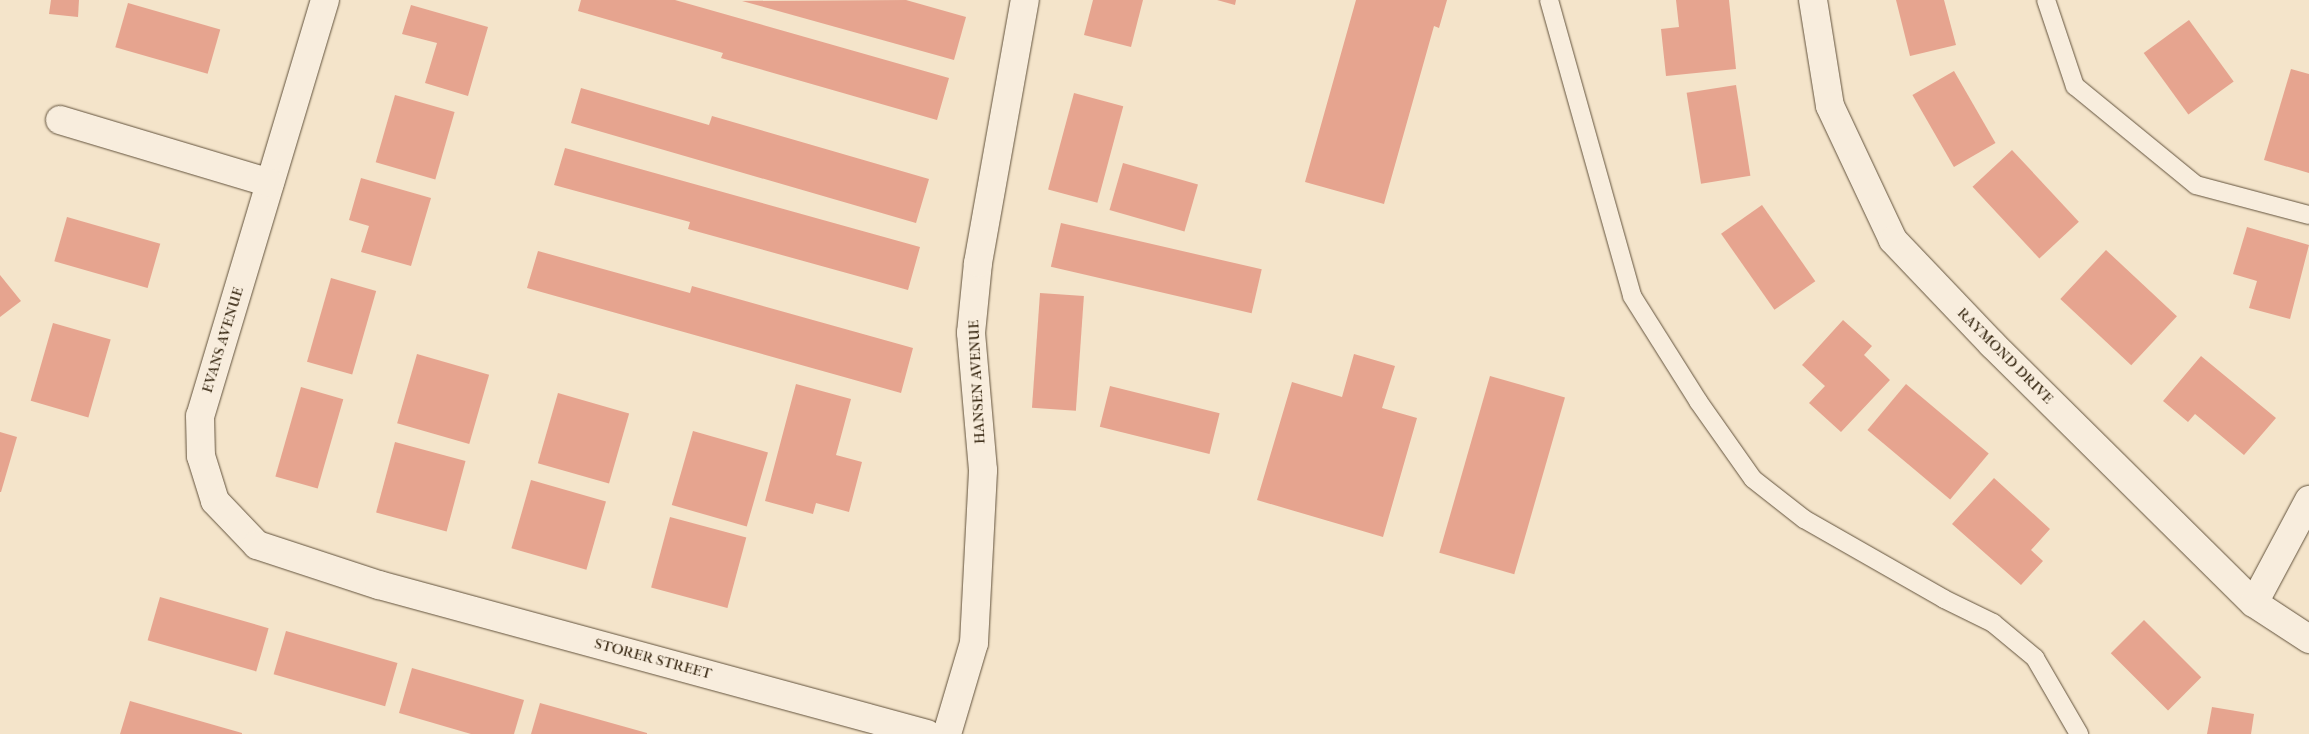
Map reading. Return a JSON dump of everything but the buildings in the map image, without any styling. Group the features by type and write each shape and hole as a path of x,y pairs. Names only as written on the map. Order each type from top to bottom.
{"street":[{"name":"EVANS AVENUE","path":"325,0 200,416 201,456 215,501 257,545 379,584"},
{"name":"HANSEN AVENUE","path":"947,734 974,642 983,470 971,333 978,263 1025,0"},
{"name":"RAYMOND DRIVE","path":"1813,0 1830,106 1893,240 1992,344 2254,603 2309,639"},
{"path":"60,120 270,183"},
{"path":"2254,603 2309,500"},
{"name":"STORER STREET","path":"379,584 927,734"}],"lane":[{"path":"1549,0 1632,296 1698,401 1753,479 1804,519 1944,599 1993,623 2035,658 2080,734"},
{"path":"2046,0 2075,86 2098,105 2196,185 2309,215"}]}
